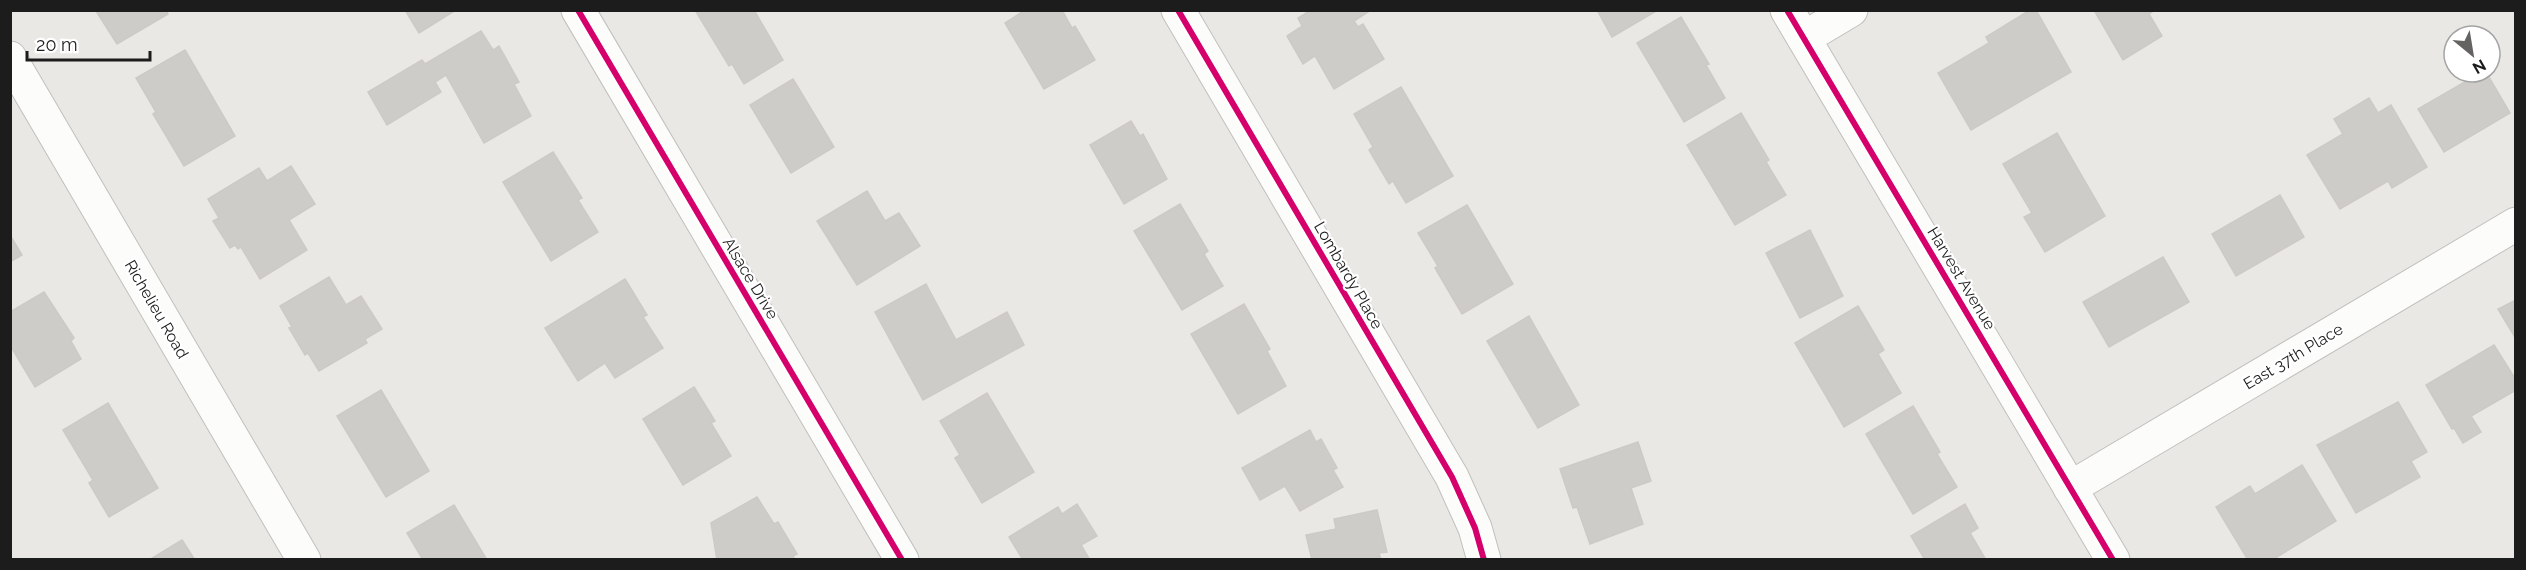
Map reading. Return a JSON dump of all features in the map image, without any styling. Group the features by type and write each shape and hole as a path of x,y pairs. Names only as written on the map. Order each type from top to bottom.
{"street":[{"name":"Alsace Drive","path":"578,10 902,560"},
{"name":"Lombardy Place","path":"1178,10 1452,477 1475,528 1484,560"},
{"name":"Harvest Avenue","path":"1787,10 2113,560"},
{"path":"1804,38 1851,10"},
{"name":"Richelieu Road","path":"10,58 304,560"},
{"name":"East 37th Place","path":"2070,488 2516,224"}],"building":[{"path":"166,10 168,14 117,44 96,11"},
{"path":"405,10 456,10 419,33"},
{"path":"695,10 754,10 783,60 744,84 732,64 729,66"},
{"path":"1025,10 1062,10 1072,28 1075,26 1095,60 1044,89 1005,23"},
{"path":"1311,10 1371,10 1354,21 1358,27 1363,24 1384,59 1334,89 1315,56 1303,64 1287,36 1302,26 1298,18"},
{"path":"1597,10 1658,10 1612,37"},
{"path":"2030,10 2036,10 2071,72 1971,130 1938,73 1989,43 1986,37"},
{"path":"2094,10 2155,10 2149,14 2162,36 2123,60"},
{"path":"1681,17 1709,64 1706,65 1725,98 1684,122 1637,43"},
{"path":"481,31 493,50 499,46 519,82 514,84 531,116 484,143 446,75 435,82 441,92 387,125 368,92 422,60 425,64"},
{"path":"185,50 235,136 184,166 153,114 156,112 136,78"},
{"path":"793,79 834,147 791,173 750,105"},
{"path":"2461,84 2493,84 2510,113 2444,152 2418,109"},
{"path":"1401,87 1453,176 1406,203 1393,181 1389,184 1369,150 1373,147 1354,114"},
{"path":"2369,98 2378,113 2391,105 2427,167 2392,188 2388,181 2340,209 2307,155 2343,134 2334,119"},
{"path":"1741,113 1769,160 1766,162 1786,195 1735,225 1687,145"},
{"path":"1131,121 1140,136 1143,134 1167,179 1124,204 1090,145"},
{"path":"2057,133 2105,216 2045,252 2024,217 2032,213 2003,164"},
{"path":"553,152 582,198 578,200 598,232 551,261 503,182"},
{"path":"291,166 315,204 289,220 307,250 260,279 241,247 238,249 235,245 230,248 213,221 219,218 208,199 259,168 267,181"},
{"path":"867,191 885,221 899,213 920,246 857,285 817,221"},
{"path":"2280,195 2304,237 2236,276 2212,234"},
{"path":"1180,204 1208,251 1204,254 1223,286 1182,310 1134,231"},
{"path":"1467,205 1513,284 1462,314 1435,268 1438,266 1418,233"},
{"path":"1810,230 1843,296 1800,318 1766,253"},
{"path":"10,235 22,255 10,262"},
{"path":"2163,257 2189,302 2109,347 2083,302"},
{"path":"329,277 346,305 361,296 382,329 365,339 367,343 319,371 308,353 305,355 289,328 292,327 280,306"},
{"path":"625,279 647,315 643,317 663,348 615,378 605,363 578,381 545,328"},
{"path":"926,284 956,340 1007,312 1024,345 923,400 875,312"},
{"path":"44,292 74,338 71,341 81,359 35,387 10,345 10,312"},
{"path":"2516,300 2516,339 2498,309"},
{"path":"1244,304 1270,349 1267,351 1286,386 1238,414 1191,334"},
{"path":"1858,306 1884,350 1878,354 1901,393 1844,427 1795,343"},
{"path":"1529,316 1579,405 1538,428 1487,341"},
{"path":"2494,345 2516,380 2516,390 2471,416 2481,432 2463,443 2426,385"},
{"path":"694,387 715,421 711,423 731,456 683,485 643,419"},
{"path":"381,390 429,471 386,497 337,416"},
{"path":"987,393 1034,472 982,503 955,458 960,455 940,421"},
{"path":"2398,402 2427,452 2411,461 2420,477 2356,513 2317,445"},
{"path":"108,403 158,488 109,517 89,483 93,480 63,430"},
{"path":"1913,406 1940,452 1937,454 1957,487 1913,514 1866,434"},
{"path":"1310,430 1316,442 1321,439 1337,468 1333,470 1343,487 1300,511 1285,486 1260,500 1242,468"},
{"path":"1638,442 1651,481 1631,488 1643,524 1590,544 1577,507 1573,508 1560,469"},
{"path":"2302,465 2336,521 2272,560 2248,560 2216,507 2250,486 2255,494"},
{"path":"757,497 774,524 778,522 797,554 793,556 795,560 717,560 711,523"},
{"path":"1077,504 1097,536 1081,545 1090,560 1023,560 1009,537 1058,507 1062,514"},
{"path":"1965,504 1978,528 1970,533 1986,560 1925,560 1911,536"},
{"path":"454,505 487,560 423,560 407,533"},
{"path":"1377,510 1387,552 1379,553 1381,560 1312,560 1306,535 1336,529 1334,519"},
{"path":"182,540 195,560 149,560"}],"cycle path":[{"path":"578,10 902,560"},
{"path":"1178,10 1452,477 1475,528 1484,560"},
{"path":"1787,10 2113,560"}]}
